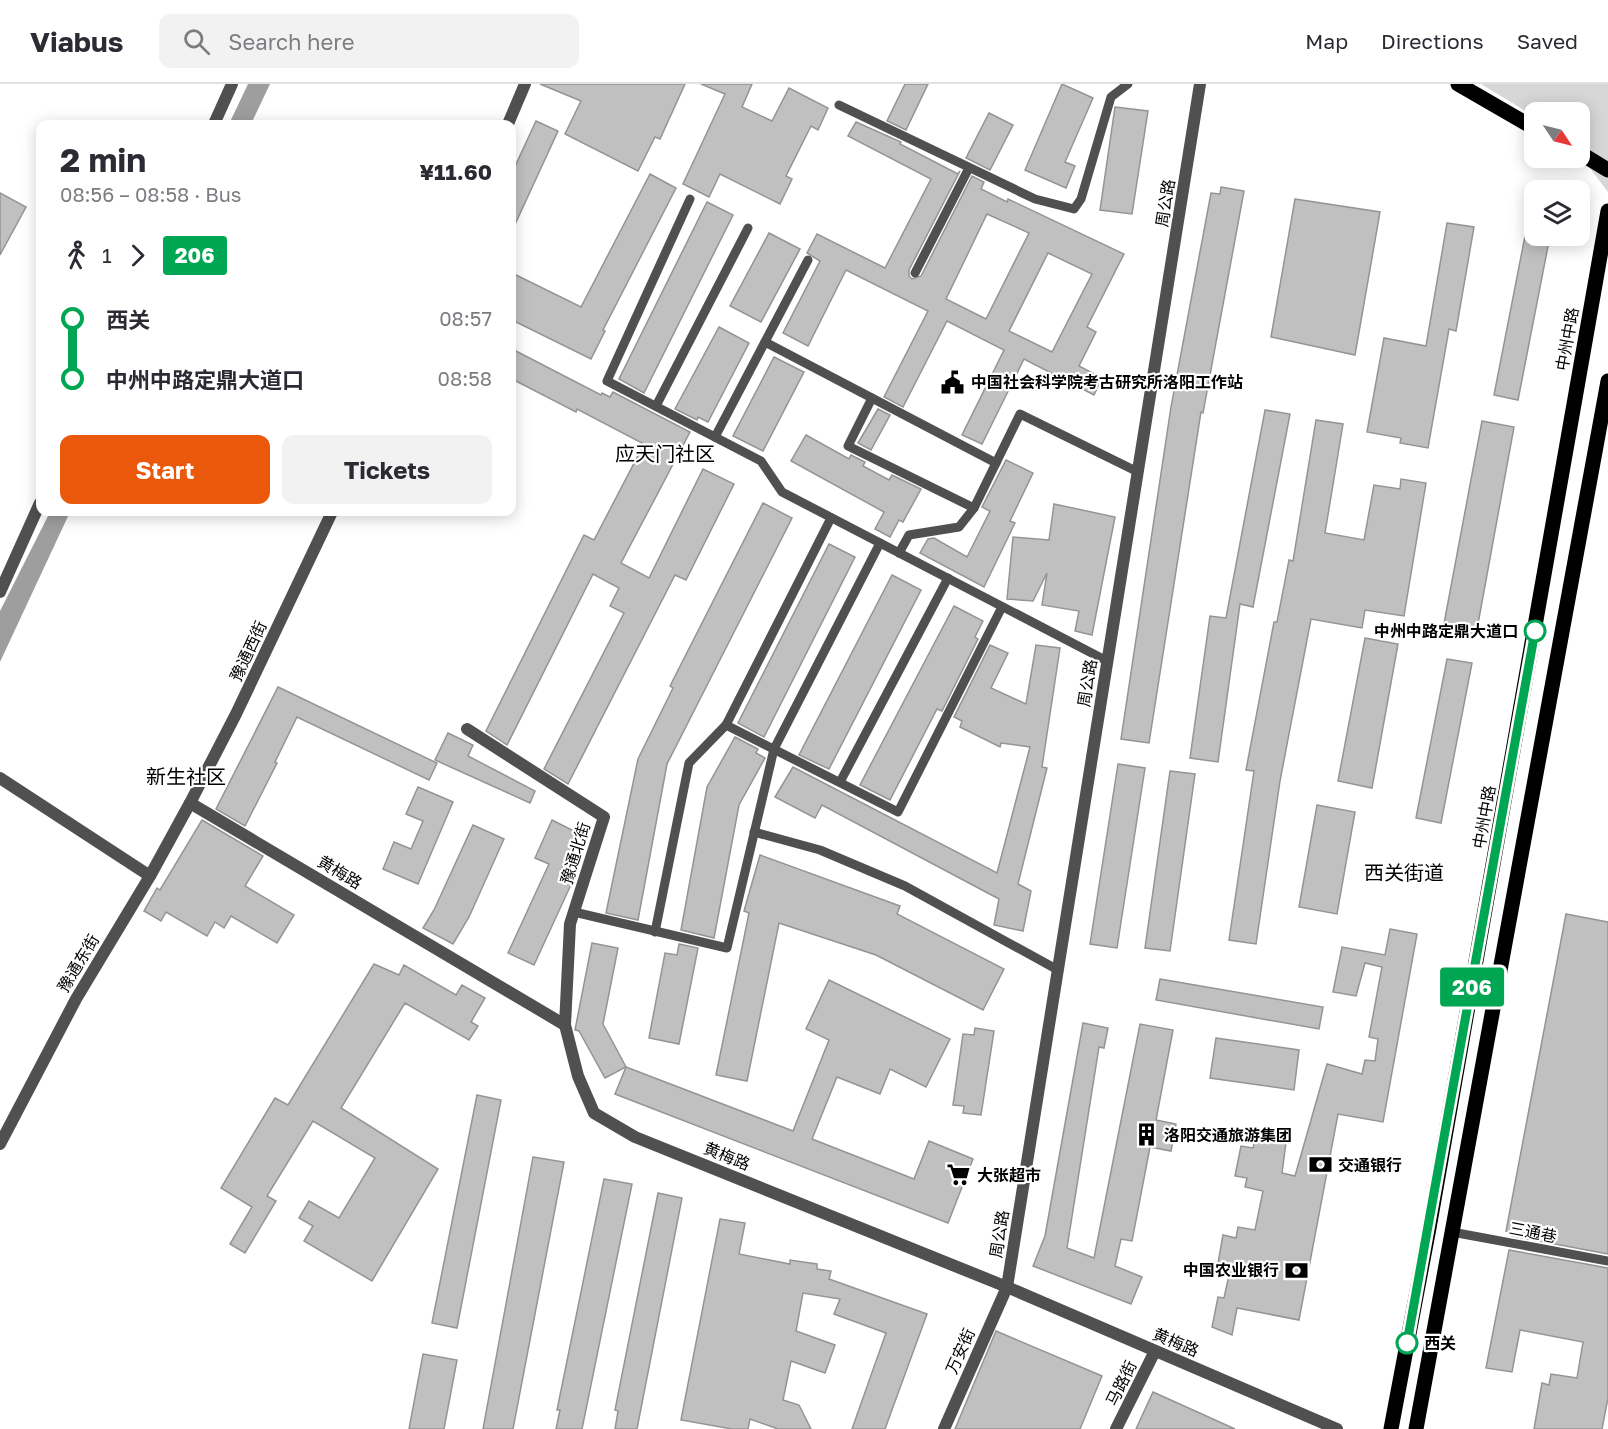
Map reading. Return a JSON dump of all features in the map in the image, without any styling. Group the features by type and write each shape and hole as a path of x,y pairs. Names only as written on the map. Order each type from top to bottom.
{"main road":[{"path":"1458,84 1524,122"},
{"path":"1590,159 1608,170"},
{"name":"中州中路","path":"1391,1429 1438,1181 1608,211"},
{"path":"1416,1429 1608,381"}],"street":[{"path":"216,120 232,84"},
{"path":"510,120 525,84"},
{"name":"周公路","path":"1007,1287 1200,84"},
{"path":"0,592 36,512"},
{"name":"豫通西街","path":"190,803 236,714 330,516"},
{"name":"豫通北街","path":"467,729 604,817 570,924 565,1025"},
{"path":"0,778 150,876"},
{"name":"豫通东街","path":"0,1144 76,999 150,876 190,803"},
{"name":"黄梅路","path":"190,803 565,1025 578,1077 594,1113 635,1137 1007,1287 1337,1429"},
{"name":"万安街","path":"945,1429 1007,1287"},
{"name":"马路街","path":"1116,1429 1155,1351"}],"lane":[{"path":"839,105 1035,199 1074,209 1082,199 1101,123 1111,97 1128,84"},
{"path":"915,273 969,168"},
{"path":"690,199 607,381 761,461 782,492 1107,661"},
{"path":"656,406 748,228"},
{"path":"715,437 808,260"},
{"path":"765,342 996,463"},
{"path":"872,398 848,446 974,508"},
{"path":"899,553 909,535 959,527 974,508 1020,414 1138,472"},
{"path":"655,932 689,763 726,725 831,518"},
{"path":"574,912 727,948 774,749 880,543"},
{"path":"840,783 948,578"},
{"path":"726,725 898,812 1002,607"},
{"path":"754,832 820,850 905,886 1058,970"},
{"name":"三通巷","path":"1452,1232 1608,1262"}],"shaded area":[{"path":"248,84 270,84 253,120 231,120"},
{"path":"1481,84 1608,84 1608,192 1590,168 1590,102 1524,102 1524,110"},
{"path":"48,516 68,516 0,662 0,611"}],"building":[{"path":"540,84 685,84 660,139 655,137 638,171 565,134 581,101"},
{"path":"701,84 752,84 742,107 772,121 789,88 828,108 818,130 811,126 786,176 792,179 780,204 720,174 709,197 683,184 725,94"},
{"path":"905,84 928,84 906,130 887,121"},
{"path":"1062,84 1093,98 1065,162 1075,166 1066,188 1025,170"},
{"path":"1115,107 1148,111 1132,214 1100,210"},
{"path":"989,113 1013,125 990,170 966,158"},
{"path":"536,121 558,131 516,222 516,164"},
{"path":"856,122 901,142 900,144 958,174 960,171 909,270 909,276 912,279 921,276 972,176 984,182 981,189 1007,202 1008,199 1124,254 1087,327 1096,332 1079,366 1102,378 1094,395 1024,359 982,444 962,435 1004,350 947,321 903,407 884,397 928,311 846,270 808,346 783,333 820,261 807,253 817,234 885,268 931,179 848,136","holes":["987,214 1029,233 986,319 946,299","1048,253 1092,274 1052,352 1009,331"]},
{"path":"650,174 676,188 603,330 605,331 591,359 516,322 516,275 581,307"},
{"path":"1221,187 1244,191 1203,413 1201,412 1149,743 1121,739 1171,407 1211,193 1220,194"},
{"path":"0,193 26,207 0,255"},
{"path":"1295,199 1380,212 1355,355 1271,337"},
{"path":"707,202 733,215 644,393 619,379"},
{"path":"1447,223 1474,227 1456,331 1449,329 1428,448 1400,443 1401,438 1367,432 1384,338 1426,346"},
{"path":"769,233 800,249 761,322 730,306"},
{"path":"1524,241 1524,246 1548,246 1518,400 1494,395"},
{"path":"719,327 749,343 708,422 698,417 697,420 675,409"},
{"path":"516,351 601,395 602,393 610,397 613,392 690,432 621,563 649,578 703,469 734,484 686,580 675,575 568,784 544,769 624,613 610,606 619,588 593,574 507,745 486,731 584,535 594,540 644,444 577,409 576,412 516,381"},
{"path":"774,357 804,372 763,451 733,436"},
{"path":"878,409 890,415 871,450 858,443"},
{"path":"1265,410 1290,414 1253,607 1240,604 1218,762 1190,758 1210,616 1226,618"},
{"path":"1316,420 1343,424 1325,533 1364,540 1374,485 1400,489 1401,479 1426,483 1404,616 1365,610 1362,628 1311,619 1280,781 1256,944 1229,940 1254,771 1246,770 1274,622 1277,622 1289,560 1293,561"},
{"path":"1482,421 1514,427 1476,635 1443,629"},
{"path":"806,435 849,459 851,455 865,462 863,466 889,480 892,475 921,489 903,522 899,520 890,537 875,529 884,512 791,461"},
{"path":"1006,460 1033,473 1010,521 1015,523 984,587 920,553 928,539 934,538 967,557 990,511 982,507"},
{"path":"763,503 792,518 667,764 638,920 606,913 638,759 673,688 670,686"},
{"path":"1054,504 1115,517 1092,635 1075,631 1079,611 1042,605 1047,573 1033,601 1007,599 1013,537 1049,540"},
{"path":"829,544 855,557 764,737 738,723"},
{"path":"892,575 921,590 829,769 799,755"},
{"path":"954,606 983,621 975,637 978,639 942,711 937,709 890,800 860,785"},
{"path":"1365,638 1398,644 1372,788 1338,781"},
{"path":"990,645 1008,653 991,688 1026,704 1036,645 1060,648 1042,767 1047,768 1018,884 1031,891 1023,931 994,925 999,899 822,805 815,818 775,797 793,767 997,873 1030,747 1001,743 1000,747 960,727 962,721 954,717"},
{"path":"1447,659 1472,663 1441,823 1416,818"},
{"path":"278,687 437,763 429,780 297,717 245,826 216,809"},
{"path":"448,733 473,745 468,756 535,791 530,803 435,760"},
{"path":"735,737 758,749 756,753 765,758 739,805 714,938 681,930 707,787"},
{"path":"1118,764 1145,768 1117,948 1090,944"},
{"path":"1170,771 1195,774 1170,951 1145,948"},
{"path":"418,787 453,802 418,884 383,869 394,842 411,849 423,821 406,814"},
{"path":"1317,805 1355,812 1337,914 1299,907"},
{"path":"202,820 263,856 245,886 294,915 277,943 231,916 224,928 215,922 207,936 166,912 161,921 144,911 157,888 160,890"},
{"path":"552,820 578,833 561,870 575,876 534,965 508,953 549,864 535,858"},
{"path":"473,825 504,839 469,917 453,944 423,928 434,910"},
{"path":"760,855 900,906 897,914 1004,969 983,1010 876,955 779,923 747,1081 716,1075 749,913 744,911"},
{"path":"1566,914 1608,922 1608,1254 1512,1236 1513,1232 1506,1231"},
{"path":"1390,929 1417,934 1383,1122 1338,1114 1299,1320 1237,1308 1232,1335 1212,1327 1218,1297 1224,1298 1231,1266 1218,1263 1223,1235 1236,1238 1238,1227 1255,1230 1263,1191 1245,1187 1247,1178 1235,1176 1241,1146 1253,1148 1255,1139 1272,1142 1274,1133 1287,1135 1282,1173 1295,1176 1327,1064 1362,1074 1365,1060 1375,1061 1378,1039 1369,1037 1382,967 1365,963 1356,996 1333,992 1342,947 1385,955"},
{"path":"592,943 618,948 603,1024 626,1067 605,1078 579,1031 575,1030"},
{"path":"679,944 698,948 679,1044 649,1038 665,953 677,955"},
{"path":"374,964 399,975 404,965 456,995 462,985 485,998 471,1022 478,1026 469,1040 405,1003 341,1108 438,1169 372,1281 304,1241 313,1226 299,1218 309,1201 339,1218 375,1158 313,1121 267,1196 276,1201 245,1253 230,1244 252,1207 221,1188 275,1098 288,1105"},
{"path":"1160,979 1323,1007 1319,1029 1156,1000"},
{"path":"829,980 950,1039 926,1087 890,1069 880,1094 837,1077 812,1139 914,1179 929,1141 973,1159 948,1223 615,1094 626,1067 793,1131 829,1040 806,1029"},
{"path":"1083,1023 1108,1028 1104,1048 1099,1047 1067,1248 1094,1258 1140,1024 1173,1030 1156,1120 1176,1124 1171,1151 1150,1147 1132,1241 1121,1239 1115,1266 1142,1277 1131,1304 1033,1266 1045,1236"},
{"path":"975,1028 994,1031 981,1115 963,1113 964,1106 953,1105 963,1034 974,1035"},
{"path":"1216,1038 1299,1050 1294,1090 1210,1078"},
{"path":"477,1095 501,1100 457,1328 432,1323"},
{"path":"533,1157 564,1162 513,1429 483,1429"},
{"path":"604,1179 632,1184 582,1429 556,1429 560,1410 557,1410"},
{"path":"658,1193 682,1198 637,1429 615,1429 618,1411 615,1410"},
{"path":"720,1219 745,1223 739,1254 790,1264 790,1260 817,1264 817,1269 831,1271 829,1279 927,1314 885,1429 852,1429 886,1333 834,1314 840,1299 803,1293 796,1331 835,1345 825,1373 791,1361 783,1400 799,1405 811,1429 778,1429 750,1419 748,1429 732,1429 681,1420"},
{"path":"1509,1250 1608,1268 1608,1398 1602,1429 1534,1429 1542,1383 1549,1385 1551,1374 1577,1378 1583,1342 1520,1330 1512,1372 1486,1368"},
{"path":"996,1331 1102,1376 1080,1429 955,1429"},
{"path":"423,1354 457,1360 444,1429 409,1429"},
{"path":"1153,1392 1235,1429 1136,1429"}],"bus line":[{"name":"206","path":"1407,1343 1438,1182 1535,631"}],"place":[{"name":"中国社会科学院考古研究所洛阳工作站","path":"953,382"},
{"name":"中州中路定鼎大道口","path":"1535,631"},
{"name":"洛阳交通旅游集团","path":"1146,1135"},
{"name":"交通银行","path":"1320,1165"},
{"name":"大张超市","path":"959,1175"},
{"name":"中国农业银行","path":"1297,1270"},
{"name":"西关","path":"1407,1343"}],"district":[{"name":"应天门社区","path":"665,454"},
{"name":"新生社区","path":"186,777"},
{"name":"西关街道","path":"1404,873"}]}
